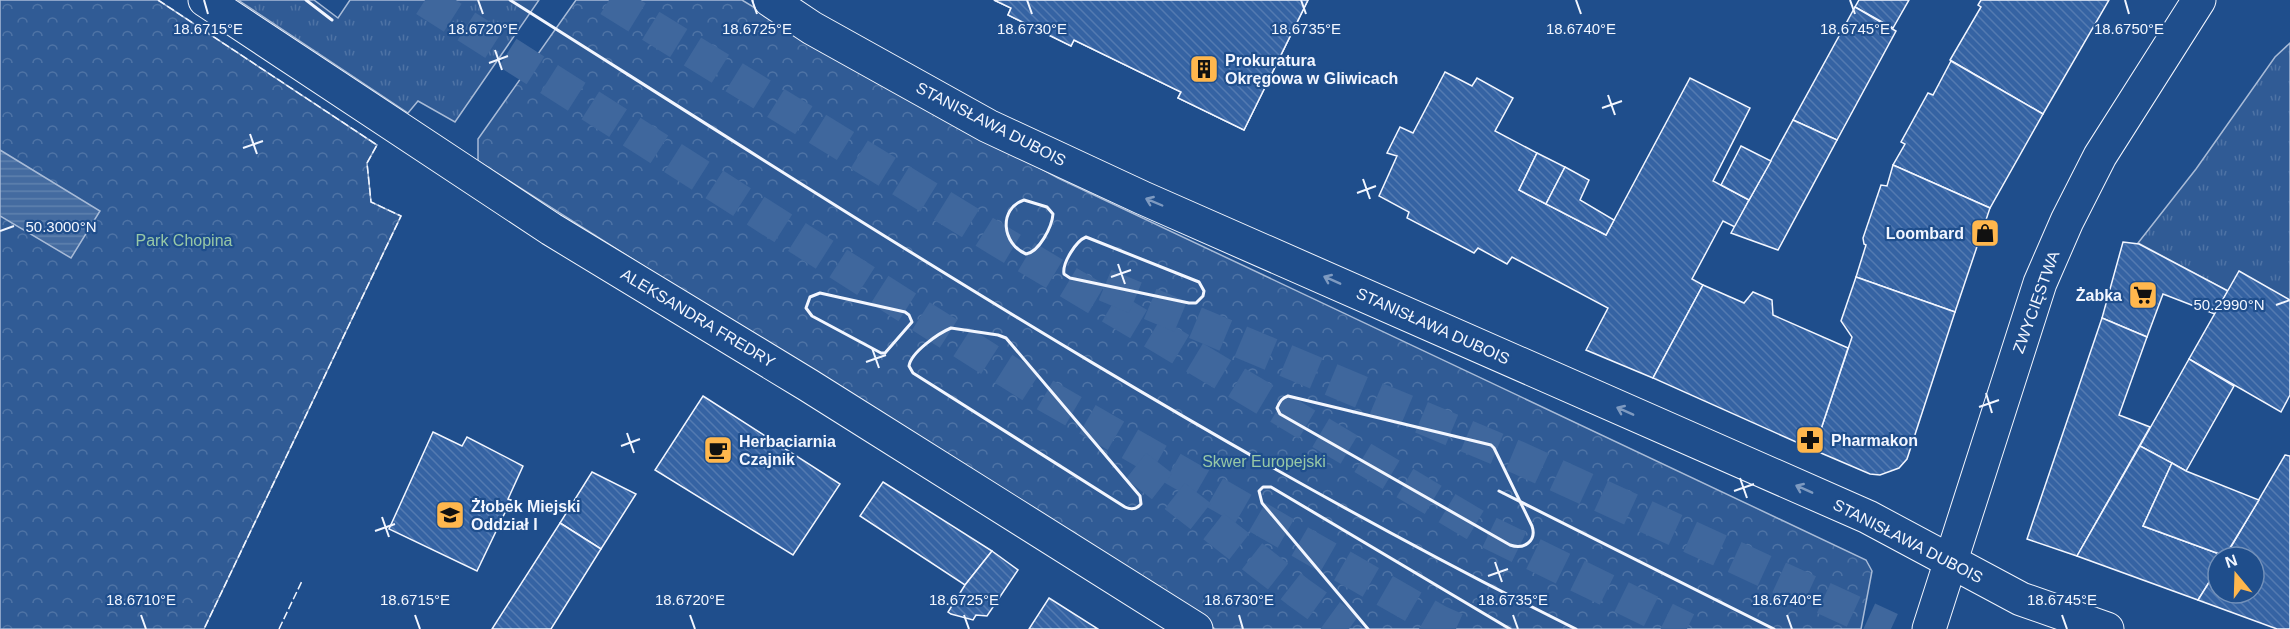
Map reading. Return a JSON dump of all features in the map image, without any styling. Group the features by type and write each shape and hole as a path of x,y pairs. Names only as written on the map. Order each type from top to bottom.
{"street":[{"name":"ALEKSANDRA FREDRY","path":"205,0 551,228 808,385 1196,629"},
{"name":"STANISŁAWA DUBOIS","path":"770,0 812,28 988,126 1143,198 1868,517 2021,599 2107,629"},
{"name":"ZWYCIĘSTWA","path":"1929,629 1986,446 2044,273 2100,156 2199,0"}],"green space":[{"name":"Park Chopina","path":"0,0 158,0 377,145 367,163 371,202 401,216 204,629 0,629"},
{"path":"238,0 314,0 338,18 350,0 539,0 455,122 418,101 408,113"},
{"name":"Skwer Europejski","path":"576,0 742,0 819,47 1058,178 1866,560 1872,571 1861,629 1215,629 478,161 478,139"},
{"path":"2290,43 2290,300 2228,291 2138,243 2196,169 2275,57"}],"shaded area":[{"path":"0,150 100,211 71,258 0,216"}],"building":[{"name":"Prokuratura Okręgowa w Gliwicach","path":"994,0 1221,0 1227,3 1229,0 1308,0 1244,130 1178,98 1181,92 1074,40 1071,46 1008,15 1011,8"},
{"name":"Prokuratura Okręgowa w Gliwicach","path":"994,0 1308,0 1244,130 1178,98 1181,92 1074,40 1071,46 1008,15 1011,8"},
{"path":"1859,0 1909,0 1893,28 1855,7"},
{"path":"1981,0 2109,0 2043,114 1950,60 1981,7 1978,5"},
{"path":"1855,7 1896,31 1837,140 1793,120"},
{"path":"1951,61 2043,114 1990,208 1893,165 1905,144 1901,142 1928,93 1933,95"},
{"path":"1445,72 1472,86 1477,78 1513,98 1495,131 1537,153 1519,190 1606,235 1690,78 1750,108 1713,181 1749,200 1735,227 1723,221 1692,279 1703,285 1653,378 1586,350 1608,308 1512,257 1507,264 1478,248 1474,253 1407,218 1409,212 1379,196 1397,156 1387,153 1400,127 1413,133"},
{"path":"1793,120 1837,140 1778,250 1731,233"},
{"path":"1741,146 1771,161 1749,200 1721,185"},
{"path":"1537,153 1565,167 1546,204 1519,190"},
{"path":"1893,165 1990,208 1955,312 1856,277 1866,245 1863,238 1881,185 1887,186"},
{"path":"1565,167 1589,180 1580,200 1614,220 1606,235 1546,204"},
{"path":"2123,242 2139,244 2228,291 2215,314 2163,294 2147,337 2102,318"},
{"path":"2239,271 2290,300 2290,395 2281,412 2189,359"},
{"path":"1856,277 1955,312 1907,459 1899,468 1880,475 1870,474 1814,450 1852,337 1841,321"},
{"path":"1703,285 1744,303 1753,292 1772,300 1773,315 1848,348 1814,450 1653,378"},
{"path":"2102,318 2147,337 2119,415 2150,427 2077,556 2027,539"},
{"path":"2189,359 2234,386 2186,471 2140,446"},
{"path":"703,396 840,484 793,555 655,470"},
{"name":"Żłobek Miejski Oddział I","path":"433,432 462,446 467,437 523,466 508,499 511,500 477,571 389,529"},
{"path":"2140,446 2172,463 2143,526 2206,549 2206,587 2198,600 2077,556"},
{"path":"2285,455 2290,456 2290,629 2277,629 2212,605 2266,605 2266,545 2232,545"},
{"path":"2172,463 2186,471 2259,500 2232,545 2206,545 2206,549 2143,526"},
{"path":"592,472 636,494 601,549 560,523"},
{"path":"883,482 992,551 965,585 860,516"},
{"path":"560,523 601,549 551,629 492,629"},
{"path":"992,551 1018,570 987,616 976,615 973,620 948,612 965,585"},
{"path":"2206,587 2206,603 2198,600"},
{"path":"1049,598 1098,629 1029,629"}],"tunnel":[{"path":"425,0 1040,392 1438,621 1456,629"},
{"path":"609,0 996,239 1482,529 1687,629"},
{"path":"1105,285 1519,458 1891,629"},
{"path":"1136,466 1349,629"}],"fence":[{"path":"158,0 377,145 367,163 371,202 401,216 204,629"},
{"path":"279,629 302,581"}],"wall":[{"path":"306,0 332,20"},
{"path":"510,0 903,247 1168,408 1438,558 1576,629"},
{"path":"1024,200 1047,207 1053,214 1040,244 1026,254 1012,243 1006,227 1010,211 1024,200"},
{"path":"1086,237 1199,282 1204,291 1203,296 1196,303 1189,303 1070,278 1064,274 1065,264 1074,248 1086,237"},
{"path":"820,293 905,312 912,322 885,353 881,353 812,316 806,308 810,297 820,293"},
{"path":"951,328 1006,338 1140,496 1141,504 1133,509 1125,507 913,373 909,366 920,349 951,328"},
{"path":"1288,396 1491,445 1532,526 1531,540 1520,546 1510,545 1280,414 1277,408 1281,400 1288,396"},
{"path":"1368,629 1262,503 1259,491 1263,487 1271,487 1510,629"},
{"path":"1499,491 1774,629"}],"place":[{"name":"Prokuratura Okręgowa w Gliwicach","path":"1204,69"},
{"name":"Loombard","path":"1985,233"},
{"name":"Żabka","path":"2143,295"},
{"name":"Pharmakon","path":"1810,440"},
{"name":"Herbaciarnia Czajnik","path":"718,450"},
{"name":"Żłobek Miejski Oddział I","path":"450,515"}]}
